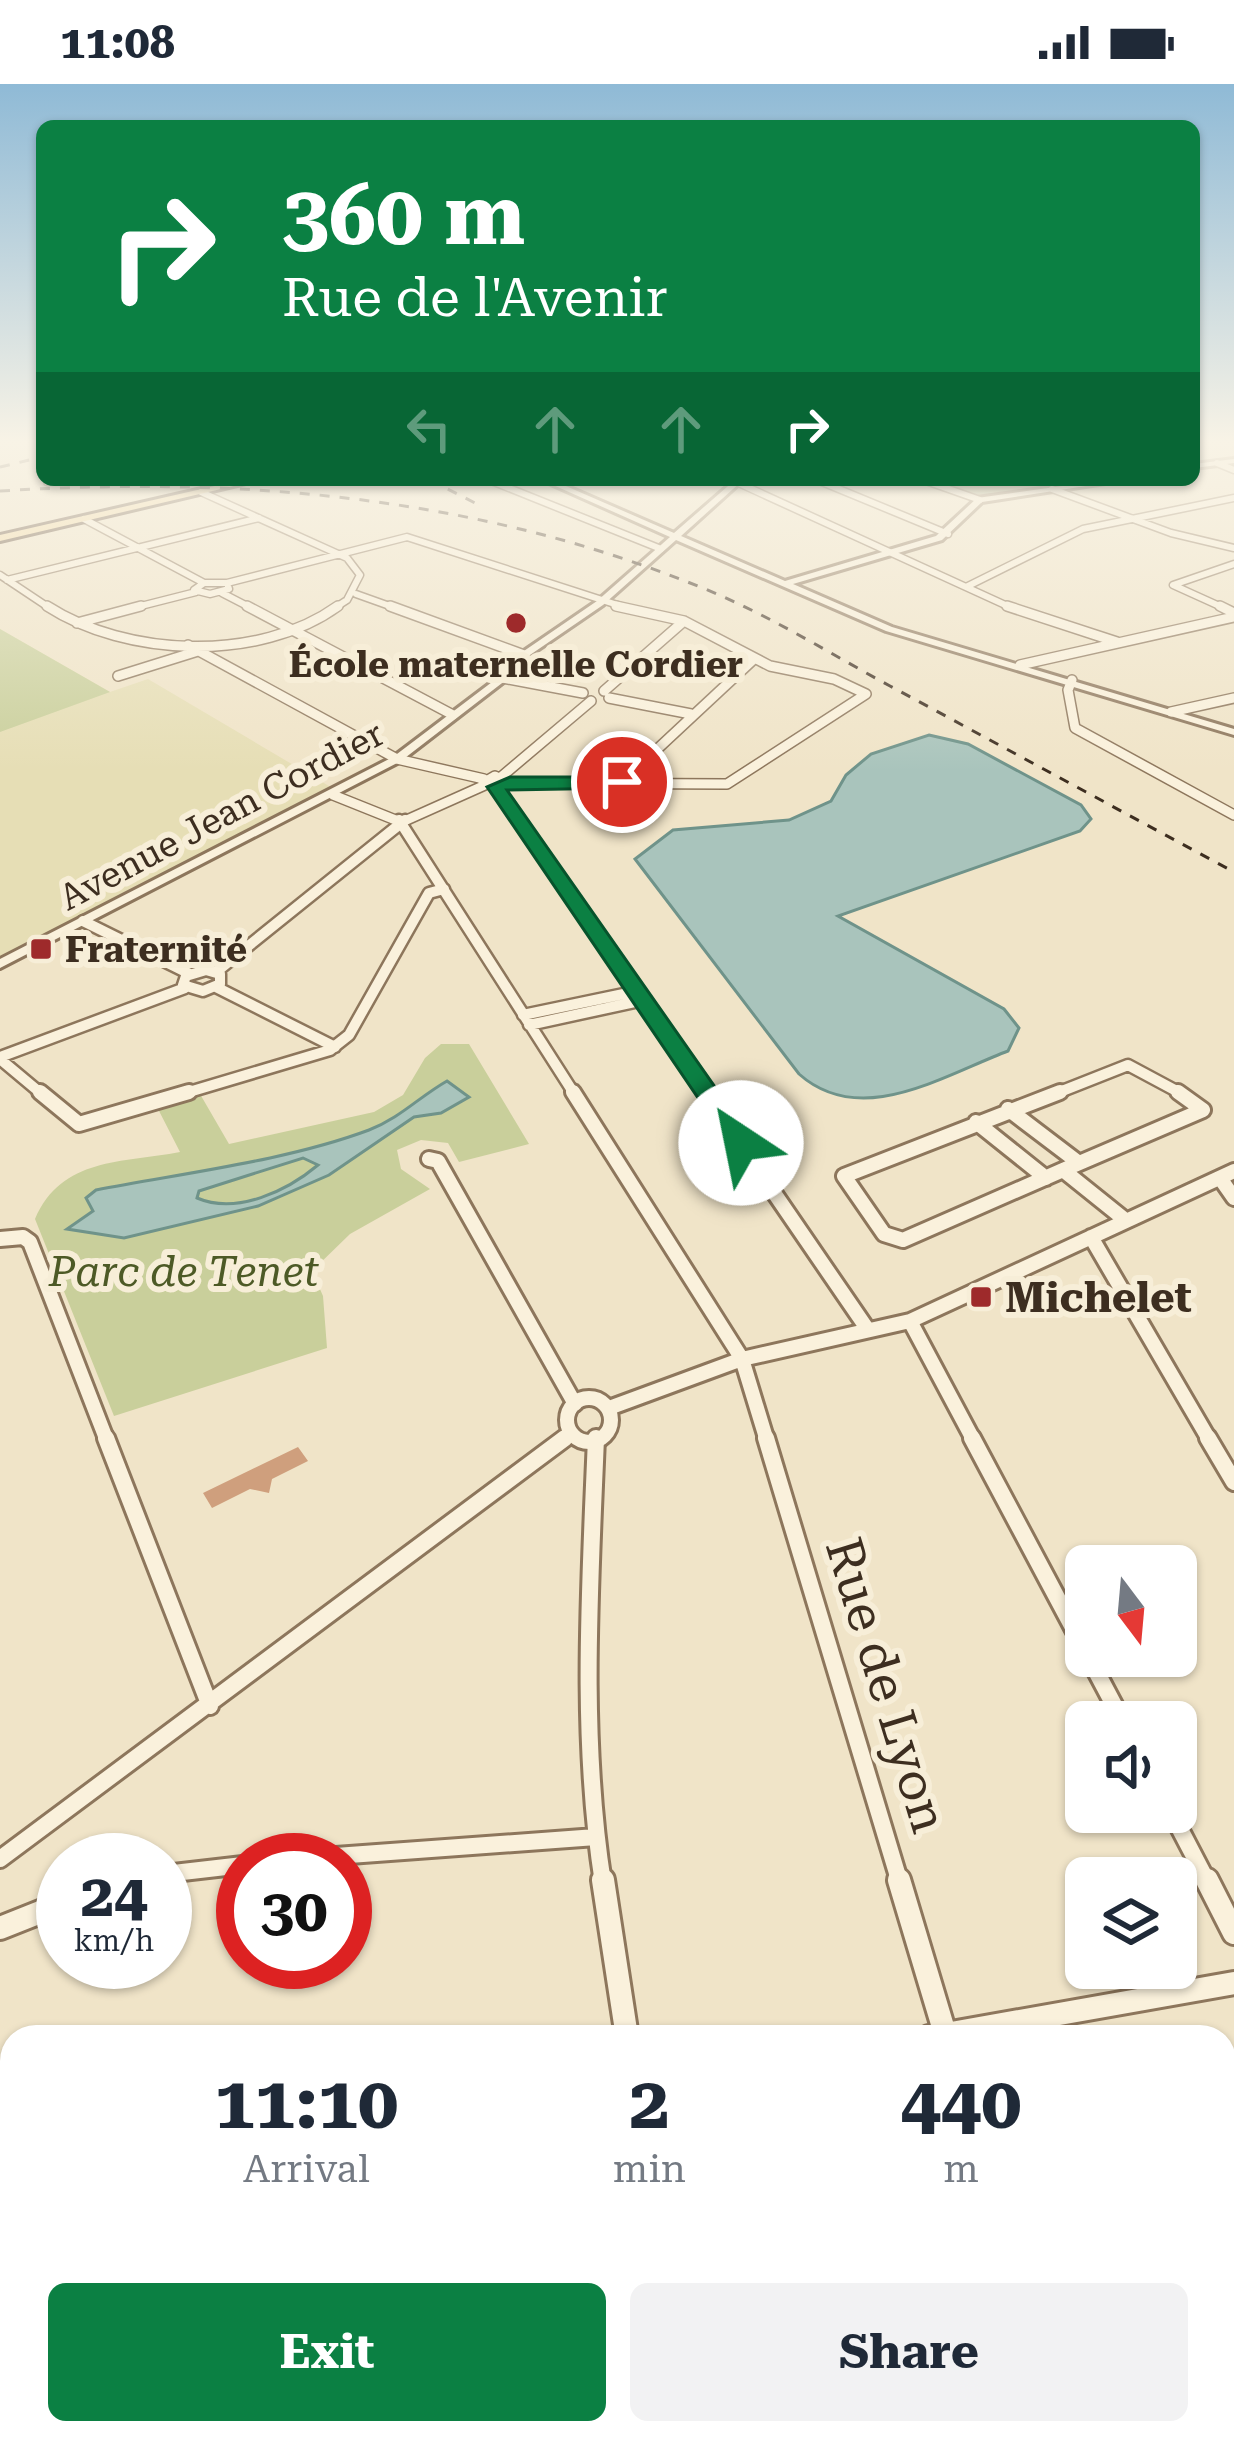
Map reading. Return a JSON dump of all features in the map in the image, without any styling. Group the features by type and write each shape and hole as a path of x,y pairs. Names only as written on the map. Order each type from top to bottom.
{"street":[{"path":"4,578 123,551"},
{"path":"143,551 204,583 224,588 453,716"},
{"path":"4,578 76,623 113,638 188,645 290,629 337,610 356,593 360,574 334,551"},
{"path":"76,623 224,588 345,551"},
{"path":"188,645 398,759 495,782 736,782 866,694 834,679 755,658 684,621 600,603 451,551"},
{"name":"Avenue Jean Cordier","path":"0,964 398,759 503,678 524,655 600,603 659,551"},
{"path":"711,551 889,629 1234,732"},
{"path":"787,584 896,551"},
{"path":"897,551 1010,608 1117,642"},
{"path":"968,586 1040,551"},
{"path":"1234,564 1173,585 1234,615"},
{"path":"196,592 204,583"},
{"path":"356,593 524,655"},
{"path":"1020,665 1234,615"},
{"path":"606,694 684,621"},
{"path":"118,676 198,651"},
{"path":"622,782 755,658"},
{"path":"503,678 587,697 606,694 691,714"},
{"path":"1072,680 1068,690 1075,728 1234,815"},
{"path":"83,921 190,974 216,971 402,821 495,782 587,697"},
{"path":"1171,712 1234,698"},
{"path":"495,782 868,1330"},
{"path":"333,795 402,821"},
{"name":"Rue de Lyon","path":"402,821 742,1359 937,2025"},
{"path":"335,1047 216,987 185,988 0,1058 79,1124 335,1047 349,1035 429,893 444,889"},
{"path":"216,971 222,980 216,987"},
{"path":"185,988 182,982 190,974"},
{"path":"526,1020 641,995"},
{"path":"1117,1065 1181,1093 1203,1110 912,1238 884,1234 844,1176 1008,1109 1117,1065"},
{"path":"1008,1109 1079,1163"},
{"path":"976,1122 1046,1178"},
{"path":"429,1159 438,1162 575,1404"},
{"path":"1063,1170 1124,1219"},
{"path":"571,1434 563,1418 575,1404 593,1401 609,1408 742,1359 910,1321 1227,1174 1234,1198"},
{"path":"0,1239 23,1237 30,1242 210,1706"},
{"path":"1091,1238 1234,1482"},
{"path":"910,1321 1065,1613"},
{"path":"1,1855 210,1706 571,1434 596,1438 611,1429 609,1408"},
{"path":"596,1438 588,1634 596,1838 625,2025"},
{"path":"1183,1833 1234,1934"},
{"path":"372,1854 596,1838"},
{"path":"0,1928 36,1914"},
{"path":"1001,2025 1234,1983"}],"shaded area":[{"path":"0,629 110,692 148,679 334,789 0,958"}],"green space":[{"path":"0,629 110,692 0,732"},
{"name":"Parc de Tenet","path":"441,1044 469,1044 529,1144 459,1162 448,1143 421,1140 397,1150 401,1169 430,1189 350,1234 312,1271 323,1296 327,1348 114,1416 35,1219 47,1199 77,1173 96,1166 180,1152 157,1107 200,1094 229,1144 374,1112 403,1095 425,1058"}],"water":[{"path":"929,735 968,744 1081,805 1091,819 1080,831 838,916 1004,1009 1019,1028 1008,1051 929,1084 875,1097 849,1097 823,1090 799,1074 635,859 673,830 789,820 831,801 846,775 871,754"},
{"path":"447,1081 469,1097 441,1113 414,1117 329,1175 258,1206 124,1238 67,1229 93,1211 86,1198 96,1190 337,1141 380,1125","holes":["303,1158 318,1165 261,1198 228,1204 197,1198 199,1191"]}],"building":[{"path":"298,1447 308,1461 272,1479 269,1493 250,1489 212,1508 203,1493"}],"railway":[{"path":"600,551 752,610 1234,872"}],"place":[{"name":"École maternelle Cordier","path":"516,623"},
{"name":"Fraternité","path":"41,949"},
{"name":"Michelet","path":"981,1297"}],"route":[{"path":"622,782 517,781 496,787 741,1143"}]}
